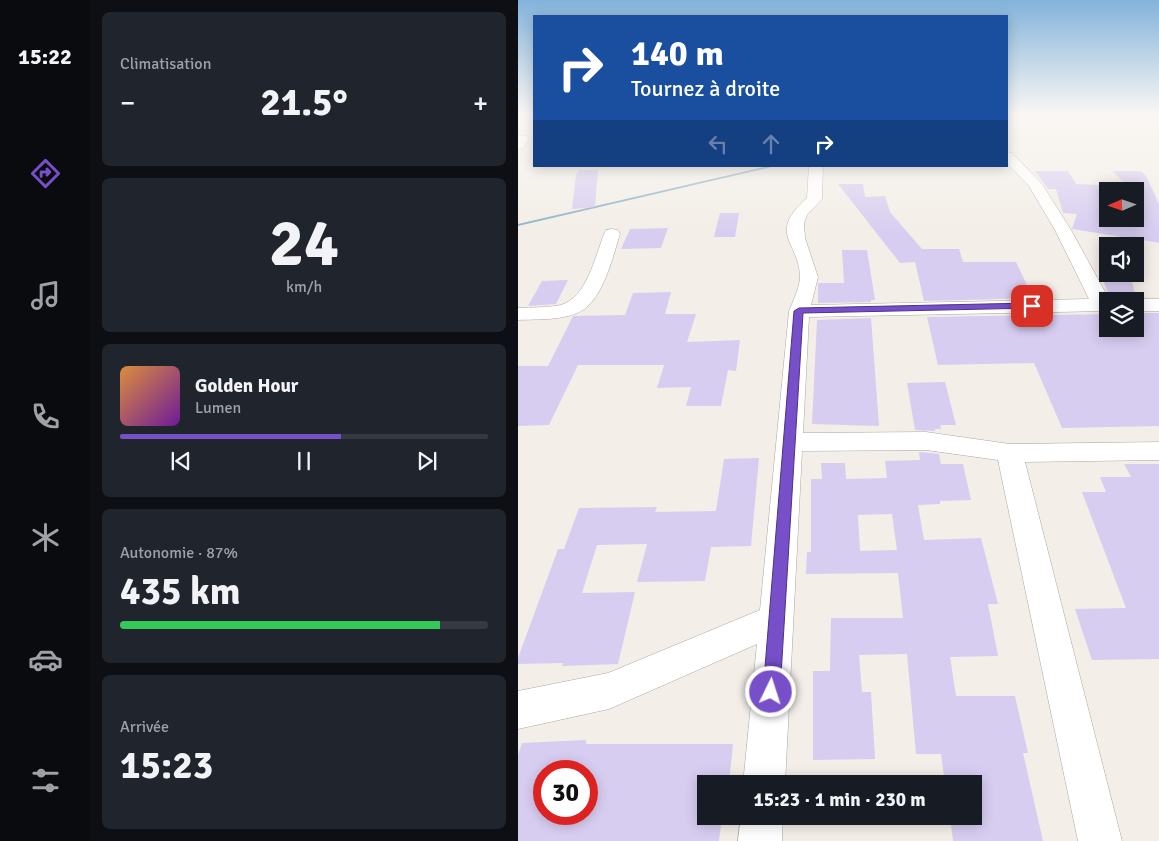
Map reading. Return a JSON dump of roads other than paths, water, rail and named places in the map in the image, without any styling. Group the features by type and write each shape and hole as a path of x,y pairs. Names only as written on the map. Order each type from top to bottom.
{"street":[{"path":"1008,157 1035,184 1099,294"},
{"path":"765,775 799,311 809,279 806,261 798,241 795,224 798,214 814,199 816,167"},
{"path":"518,314 555,312 577,305 589,291 612,234"},
{"path":"799,311 1099,305"},
{"path":"1144,305 1160,305"},
{"path":"790,442 926,441 1010,453 1160,451"},
{"path":"1010,453 1100,841"},
{"path":"518,710 609,691 777,619"},
{"path":"760,841 761,825"}],"waterway":[{"path":"518,225 770,167"}]}
